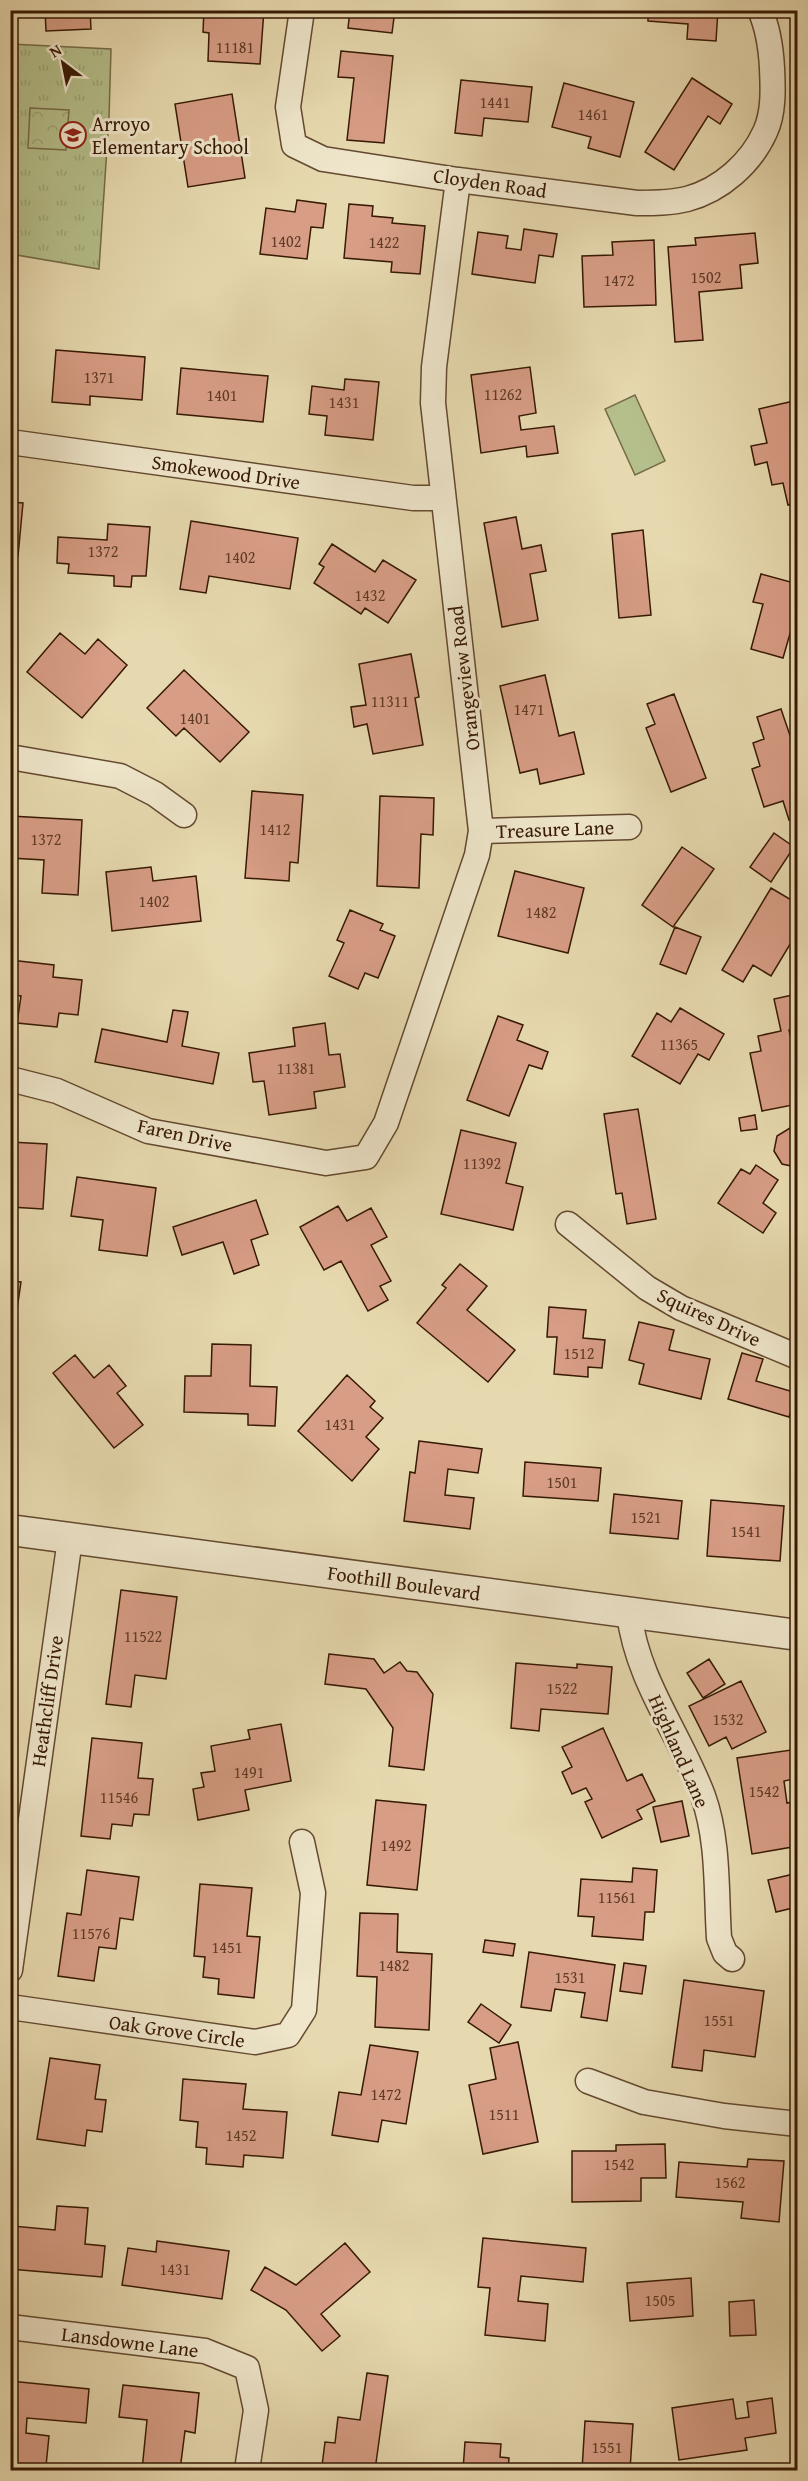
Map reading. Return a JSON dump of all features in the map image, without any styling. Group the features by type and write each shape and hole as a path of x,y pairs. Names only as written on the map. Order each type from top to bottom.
{"street":[{"name":"Cloyden Road","path":"302,10 288,107 294,145 323,159 458,180 637,203 665,203 689,198 733,175 751,154 765,131 774,94 771,50 760,10"},
{"name":"Orangeview Road","path":"366,1157 386,1123 477,855 481,831 433,403 434,367 458,180"},
{"name":"Smokewood Drive","path":"10,442 413,498 442,498"},
{"path":"10,757 120,776 155,794 184,815"},
{"name":"Treasure Lane","path":"481,831 629,827"},
{"name":"Faren Drive","path":"10,1079 57,1091 147,1131 326,1163 366,1157"},
{"name":"Squires Drive","path":"568,1224 647,1288 681,1308 798,1357"},
{"name":"Foothill Boulevard","path":"10,1530 798,1635"},
{"name":"Heathcliff Drive","path":"10,1970 70,1539"},
{"name":"Highland Lane","path":"629,1613 632,1640 653,1692 703,1797 711,1830 719,1938 725,1953 732,1959"},
{"name":"Oak Grove Circle","path":"10,2007 255,2042 288,2035 304,2010 313,1893 302,1842"},
{"path":"588,2081 644,2102 724,2116 798,2124"},
{"name":"Lansdowne Lane","path":"10,2327 205,2351 247,2368 256,2410 247,2470"}],"green space":[{"name":"Arroyo Elementary School","path":"10,44 111,49 99,269 11,254"},
{"path":"30,108 69,110 66,150 28,148"},
{"path":"635,395 665,461 635,475 605,409"}],"building":[{"path":"45,10 90,10 91,29 46,31"},
{"path":"204,10 264,10 260,64 208,61 209,33 203,32"},
{"path":"350,10 395,10 392,33 348,28"},
{"path":"648,10 718,10 716,41 687,39 688,24 648,21"},
{"path":"341,51 393,56 384,143 347,140 354,78 338,77"},
{"path":"692,78 732,104 720,124 708,116 674,170 645,152"},
{"path":"461,80 532,87 528,122 484,118 482,136 455,133"},
{"path":"564,83 634,102 620,157 588,148 591,137 552,127"},
{"path":"232,94 245,178 188,187 175,104"},
{"path":"297,200 326,204 323,228 311,227 307,259 260,254 266,208 295,212"},
{"path":"349,204 373,206 372,216 393,218 392,223 425,226 420,274 391,272 392,262 344,258"},
{"path":"524,229 557,234 553,257 539,255 535,283 472,274 478,232 508,236 506,248 521,250"},
{"path":"755,233 758,263 740,265 742,288 699,292 703,340 675,342 668,247 696,245 695,238"},
{"path":"654,240 656,305 584,307 582,256 613,255 612,242"},
{"path":"10,344 16,345 10,388"},
{"path":"56,350 145,357 142,400 90,396 90,405 52,402"},
{"path":"530,367 536,413 519,416 521,430 554,426 558,453 527,457 526,446 481,453 471,375"},
{"path":"181,368 268,376 263,422 177,414"},
{"path":"345,379 379,382 373,440 325,435 327,416 309,414 312,386 344,390"},
{"path":"798,400 798,503 788,505 783,483 772,485 767,462 755,465 751,446 767,443 759,409"},
{"path":"10,502 23,503 18,556 10,556"},
{"path":"516,517 522,549 541,545 546,571 530,574 538,620 502,627 484,523"},
{"path":"191,521 298,538 290,589 209,576 206,593 180,589"},
{"path":"108,524 150,527 146,576 132,576 131,587 114,586 114,576 68,573 69,564 57,563 58,537 107,540"},
{"path":"643,530 651,615 619,618 612,534"},
{"path":"332,544 375,572 383,560 416,580 388,623 365,608 361,614 314,583 324,567 319,564"},
{"path":"761,574 798,584 798,606 783,658 751,649 763,604 753,602"},
{"path":"60,633 85,654 98,639 127,665 82,718 27,672"},
{"path":"411,654 419,697 415,698 423,745 373,754 367,724 354,727 351,707 366,705 359,664"},
{"path":"184,670 249,732 220,762 184,728 176,736 147,708"},
{"path":"545,675 559,736 574,732 584,774 540,784 537,769 520,773 500,686"},
{"path":"674,694 706,778 671,792 646,728 655,724 647,704"},
{"path":"781,709 798,759 798,817 789,820 783,801 764,807 752,769 760,766 753,743 764,739 757,717"},
{"path":"252,791 303,795 298,863 290,862 289,881 245,878"},
{"path":"380,796 434,798 433,835 421,834 419,888 377,886"},
{"path":"10,816 82,820 78,895 42,893 44,860 10,858"},
{"path":"774,833 794,847 771,882 750,867"},
{"path":"682,847 714,869 673,927 642,905"},
{"path":"151,867 153,881 196,876 201,921 112,931 106,872"},
{"path":"515,871 584,888 568,953 498,936"},
{"path":"771,888 798,904 798,931 771,976 753,965 743,982 722,970"},
{"path":"350,910 383,924 380,930 395,936 378,978 365,973 358,989 329,976 344,943 337,940"},
{"path":"675,927 701,937 686,974 660,964"},
{"path":"10,960 54,965 53,977 82,980 78,1015 59,1013 57,1027 17,1023 21,996 10,995"},
{"path":"797,994 798,1028 789,1030 798,1069 798,1104 762,1111 750,1053 761,1051 758,1036 781,1031 774,999"},
{"path":"680,1008 724,1034 709,1060 698,1054 680,1084 632,1056 657,1013 671,1022"},
{"path":"173,1010 188,1012 182,1046 219,1053 213,1084 95,1062 102,1029 167,1042"},
{"path":"498,1016 523,1025 517,1040 548,1052 542,1069 529,1065 509,1116 467,1100"},
{"path":"325,1023 329,1055 340,1054 345,1087 314,1092 316,1108 269,1115 264,1081 253,1082 249,1053 295,1046 293,1028"},
{"path":"638,1109 656,1219 627,1224 622,1193 616,1194 604,1114"},
{"path":"755,1115 757,1129 741,1131 739,1118"},
{"path":"790,1128 798,1128 796,1167 782,1164 774,1151 777,1136"},
{"path":"461,1130 516,1143 506,1183 523,1187 513,1230 441,1214"},
{"path":"10,1142 47,1144 43,1209 10,1207"},
{"path":"756,1165 778,1180 763,1203 776,1213 763,1233 718,1203 741,1169 750,1174"},
{"path":"77,1177 156,1188 147,1256 99,1250 103,1220 71,1216"},
{"path":"256,1200 268,1234 251,1240 259,1265 234,1274 223,1242 182,1255 173,1227"},
{"path":"338,1206 347,1221 371,1208 387,1237 371,1245 391,1281 380,1286 388,1300 368,1311 341,1261 324,1270 300,1227"},
{"path":"460,1264 487,1286 467,1310 515,1350 488,1382 417,1323 446,1288 442,1285"},
{"path":"10,1281 21,1282 12,1344 10,1344"},
{"path":"549,1307 586,1310 583,1338 605,1340 602,1368 588,1367 588,1377 554,1374 557,1337 547,1337"},
{"path":"639,1322 674,1330 669,1350 710,1359 701,1399 639,1384 644,1364 629,1360"},
{"path":"212,1344 251,1345 250,1386 277,1387 275,1426 248,1425 248,1414 184,1412 185,1376 211,1376"},
{"path":"742,1353 763,1359 756,1381 797,1393 789,1417 728,1399"},
{"path":"75,1355 94,1378 109,1365 126,1386 117,1393 143,1425 114,1448 53,1373"},
{"path":"347,1375 375,1401 370,1407 383,1418 366,1437 379,1449 352,1481 298,1431"},
{"path":"419,1441 482,1449 478,1473 448,1469 445,1495 474,1498 470,1529 404,1521 410,1472 415,1473"},
{"path":"525,1462 601,1468 598,1501 523,1496"},
{"path":"614,1494 682,1501 678,1539 610,1533"},
{"path":"711,1500 784,1506 780,1561 707,1556"},
{"path":"798,1500 798,1577 792,1576"},
{"path":"121,1590 177,1597 166,1679 135,1675 131,1707 106,1704"},
{"path":"10,1614 17,1615 10,1666"},
{"path":"329,1654 374,1659 384,1673 400,1662 407,1671 417,1672 433,1694 424,1770 389,1766 393,1728 366,1689 325,1684"},
{"path":"709,1659 725,1684 703,1698 687,1673"},
{"path":"516,1663 577,1668 577,1664 612,1667 608,1714 541,1709 539,1731 511,1728"},
{"path":"741,1681 766,1732 732,1749 726,1737 709,1746 689,1706"},
{"path":"281,1724 291,1781 245,1790 249,1810 198,1820 193,1789 204,1787 201,1773 215,1771 211,1746 250,1739 248,1730"},
{"path":"603,1728 627,1781 642,1774 655,1801 637,1810 642,1819 602,1838 585,1802 592,1799 586,1788 572,1794 562,1772 572,1767 562,1747"},
{"path":"92,1738 142,1743 138,1778 153,1779 149,1815 134,1814 132,1826 112,1824 110,1839 81,1836"},
{"path":"798,1749 798,1778 784,1781 787,1803 798,1801 798,1846 752,1854 737,1758"},
{"path":"376,1800 426,1805 417,1890 367,1885"},
{"path":"682,1801 689,1836 661,1842 653,1807"},
{"path":"633,1868 657,1870 654,1912 645,1912 643,1940 592,1936 594,1917 578,1916 581,1879 632,1882"},
{"path":"87,1870 139,1877 133,1920 120,1918 116,1949 99,1947 94,1981 58,1976 67,1913 81,1915"},
{"path":"798,1873 798,1926 793,1908 776,1912 768,1880"},
{"path":"200,1884 252,1888 247,1936 260,1937 254,1998 218,1994 219,1979 203,1977 205,1957 194,1956"},
{"path":"360,1913 398,1914 397,1952 432,1954 429,2030 375,2027 377,1977 357,1976"},
{"path":"485,1940 515,1944 513,1956 483,1952"},
{"path":"529,1952 615,1965 607,2021 581,2017 585,1993 555,1989 551,2011 521,2007"},
{"path":"624,1963 646,1966 642,1994 620,1991"},
{"path":"684,1980 764,1991 755,2057 704,2050 702,2071 672,2067"},
{"path":"481,2004 511,2025 499,2043 468,2022"},
{"path":"518,2042 538,2142 483,2154 469,2085 496,2079 490,2048"},
{"path":"370,2045 418,2052 406,2124 382,2120 378,2142 332,2135 339,2092 361,2095"},
{"path":"50,2058 100,2065 95,2099 106,2100 102,2132 87,2130 85,2146 37,2139"},
{"path":"183,2079 246,2084 243,2109 287,2112 283,2158 244,2155 243,2167 206,2164 207,2148 196,2147 198,2122 180,2120"},
{"path":"665,2144 666,2178 641,2178 641,2201 572,2202 572,2151 616,2151 616,2145"},
{"path":"748,2159 784,2161 779,2222 741,2218 743,2202 676,2197 679,2162 747,2167"},
{"path":"57,2206 88,2208 85,2244 105,2246 102,2277 10,2269 13,2226 55,2230"},
{"path":"483,2238 586,2248 583,2282 521,2276 518,2301 548,2304 545,2341 485,2335 490,2288 478,2287"},
{"path":"157,2241 229,2251 222,2299 122,2285 128,2248 156,2252"},
{"path":"345,2243 370,2272 321,2314 340,2336 322,2351 286,2310 251,2290 265,2267 296,2285"},
{"path":"691,2278 693,2316 630,2321 627,2283"},
{"path":"754,2300 756,2335 730,2336 729,2302"},
{"path":"367,2373 388,2376 375,2470 337,2470 322,2466 325,2442 335,2443 338,2417 360,2420"},
{"path":"10,2381 89,2389 86,2423 27,2418 26,2433 49,2436 46,2466 10,2463"},
{"path":"123,2385 199,2393 195,2433 185,2431 180,2470 142,2470 147,2420 119,2417"},
{"path":"772,2398 776,2433 745,2438 747,2450 679,2460 672,2408 733,2399 736,2419 749,2417 747,2402"},
{"path":"585,2421 633,2424 630,2470 582,2470"},
{"path":"465,2442 501,2444 500,2457 509,2458 508,2470 463,2470"}],"place":[{"name":"Arroyo Elementary School","path":"73,135"}]}
